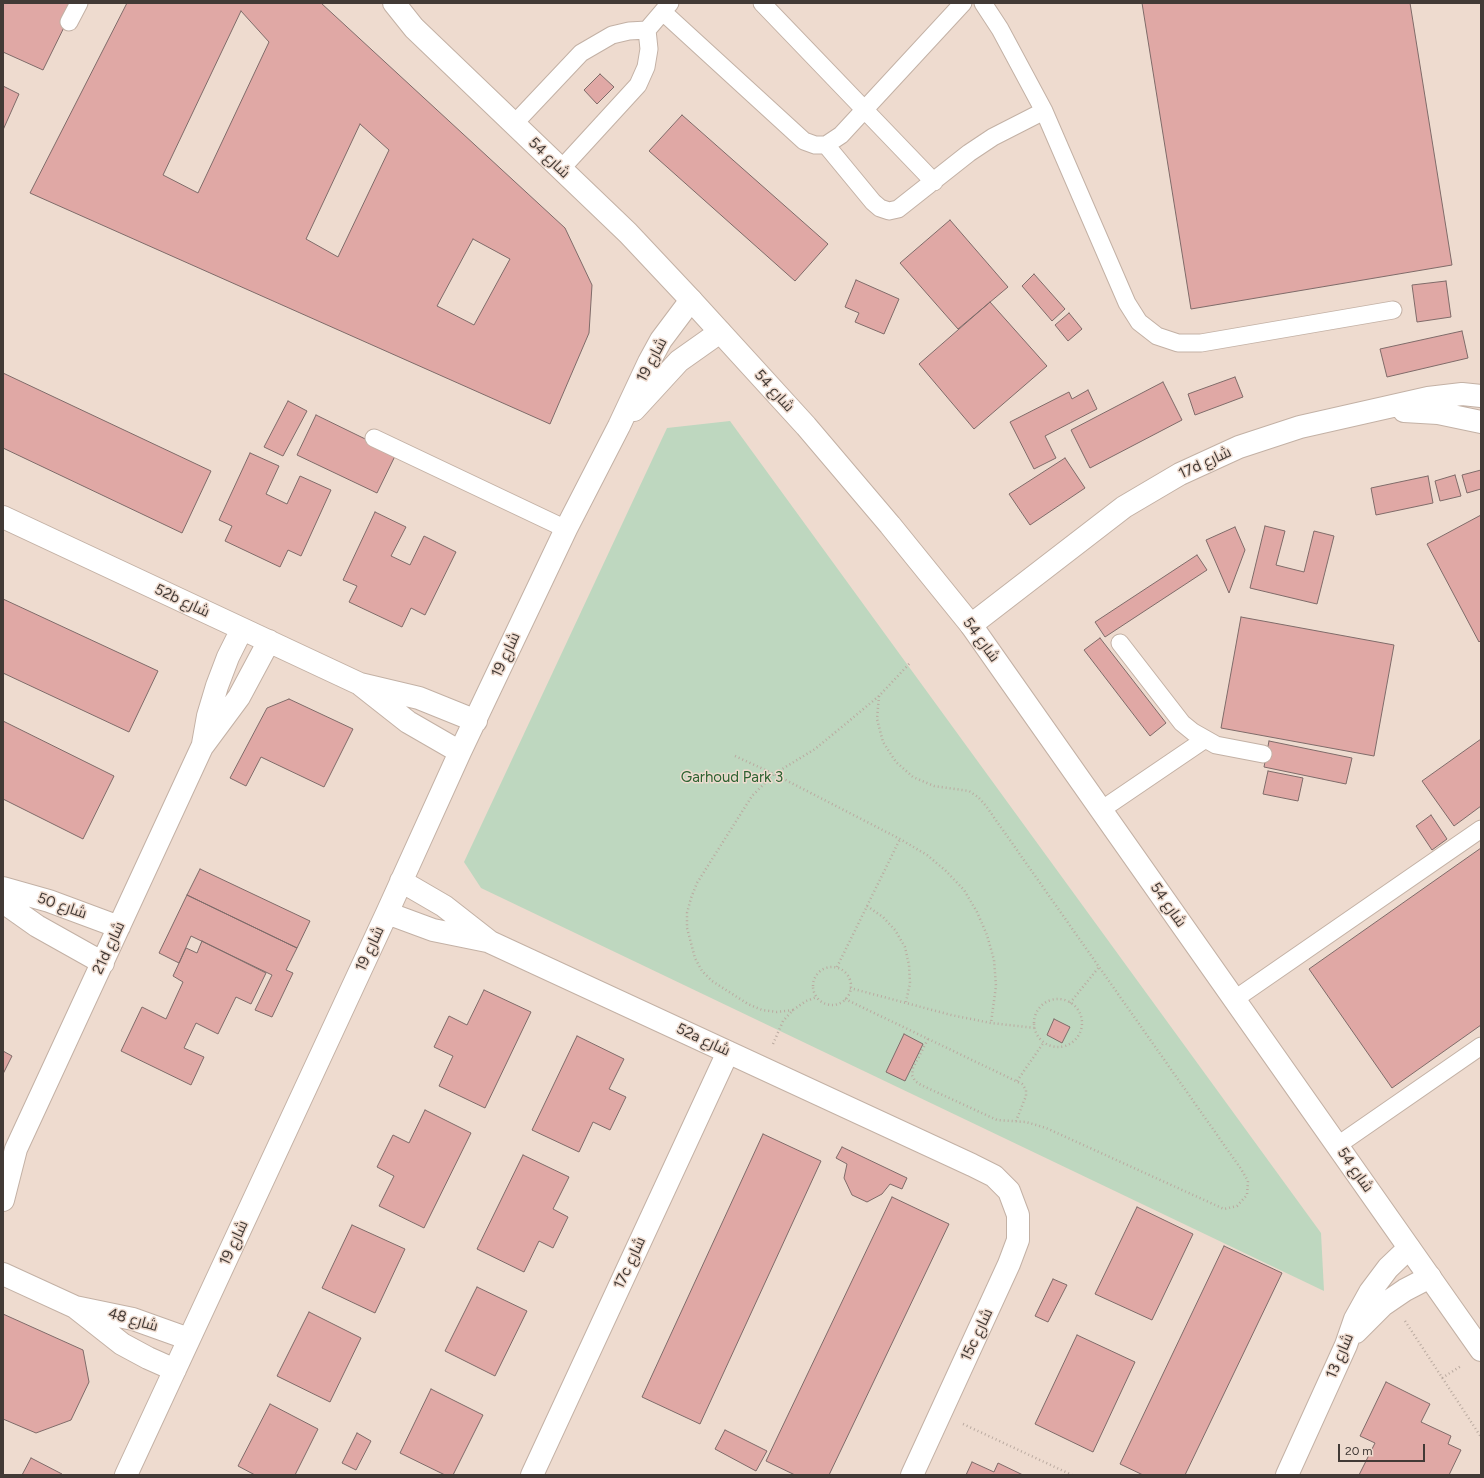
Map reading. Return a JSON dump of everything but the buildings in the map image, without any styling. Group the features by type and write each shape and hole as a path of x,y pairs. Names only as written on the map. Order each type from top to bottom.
{"street":[{"name":"شارع 54","path":"394,3 414,28 628,233 691,300 806,426 890,525 971,625 1481,1350"},
{"name":"شارع 19","path":"126,1475 388,913 460,752 566,529 661,340 691,300"},
{"name":"شارع 19","path":"619,426 679,361 720,332"},
{"name":"17d شارع","path":"971,625 1124,507 1180,474 1239,447 1300,427 1428,398 1462,394 1481,396"},
{"path":"1362,413 1401,411 1438,413 1481,422"},
{"name":"52b شارع","path":"3,517 360,684 419,698 476,721"},
{"name":"21d شارع","path":"202,747 208,716 217,686 228,657 242,629"},
{"name":"21d شارع","path":"3,1200 10,1157 103,963 202,747 239,697 269,641"},
{"name":"52b شارع","path":"360,684 408,722 460,752"},
{"name":"52a شارع","path":"401,881 444,906 490,942 972,1164 994,1176 1009,1191"},
{"name":"شارع 50","path":"3,888 49,901 119,927"},
{"name":"شارع 50","path":"3,902 37,926 103,963"},
{"path":"388,913 433,930 490,942"},
{"name":"17c شارع","path":"532,1475 728,1052"},
{"name":"15c شارع","path":"912,1475 1009,1264 1018,1240 1018,1215 1009,1191"},
{"name":"شارع 13","path":"1286,1475 1346,1345 1355,1319 1370,1292 1388,1268 1409,1248"},
{"name":"شارع 48","path":"3,1274 75,1307 133,1319 189,1339"},
{"path":"1346,1345 1363,1324 1383,1305 1405,1290 1430,1277"},
{"name":"شارع 48","path":"75,1307 122,1344 175,1370"}],"lane":[{"path":"69,22 79,3"},
{"path":"762,3 934,182"},
{"path":"561,169 638,84 646,67 649,49 647,30 667,7 804,141 815,145 826,145 841,135 963,3"},
{"path":"983,3 1004,36 1044,111 1126,303 1139,322 1156,336 1178,343 1201,343 1393,310"},
{"path":"514,124 581,53 596,42 629,30 647,30"},
{"path":"826,145 880,208 888,211 898,210 969,153 992,137 1044,111"},
{"path":"374,438 566,529"},
{"path":"1120,643 1182,723 1204,740 1216,745 1263,754"},
{"path":"1101,810 1204,740"},
{"path":"1235,999 1481,829"},
{"path":"1338,1146 1481,1046"}],"path":[{"path":"793,1010 777,1012 762,1010 748,1004 712,981 702,971 695,958 687,928 688,913 697,883 742,809 752,796 774,774 815,749 879,696 910,663"},
{"path":"879,696 877,720 883,742 896,762 913,777 934,786 969,791 978,797 1241,1169 1248,1181 1247,1195 1237,1206 1224,1209 1046,1128 988,1116 915,1081 912,1075 913,1068 928,1039"},
{"path":"735,756 774,774 900,839 927,855 946,871 964,890 977,912 987,936 994,960 996,986 991,1023"},
{"path":"837,968 900,839"},
{"path":"867,906 883,917 895,930 905,947 910,965 910,983 906,1002"},
{"path":"829,967 837,968 848,975 850,988 845,999 840,1003 827,1004 817,997 813,990 816,975 829,967"},
{"path":"1070,1003 1099,967"},
{"path":"850,988 951,1015 991,1023 1035,1028"},
{"path":"762,1067 783,1021 793,1010 806,1001 817,997"},
{"path":"845,999 1017,1081 1026,1090 1026,1096 1016,1121"},
{"path":"1063,1000 1070,1003 1077,1008 1081,1020 1080,1032 1075,1040 1068,1045 1060,1047 1052,1046 1044,1042 1040,1038 1035,1028 1034,1020 1037,1013 1048,1002 1063,1000"},
{"path":"1017,1081 1044,1042"},
{"path":"1399,1325 1406,1321 1481,1437"},
{"path":"941,1414 1072,1475"}],"green space":[{"name":"Garhoud Park 3","path":"730,421 1321,1233 1324,1291 481,888 464,862 667,428"}]}
